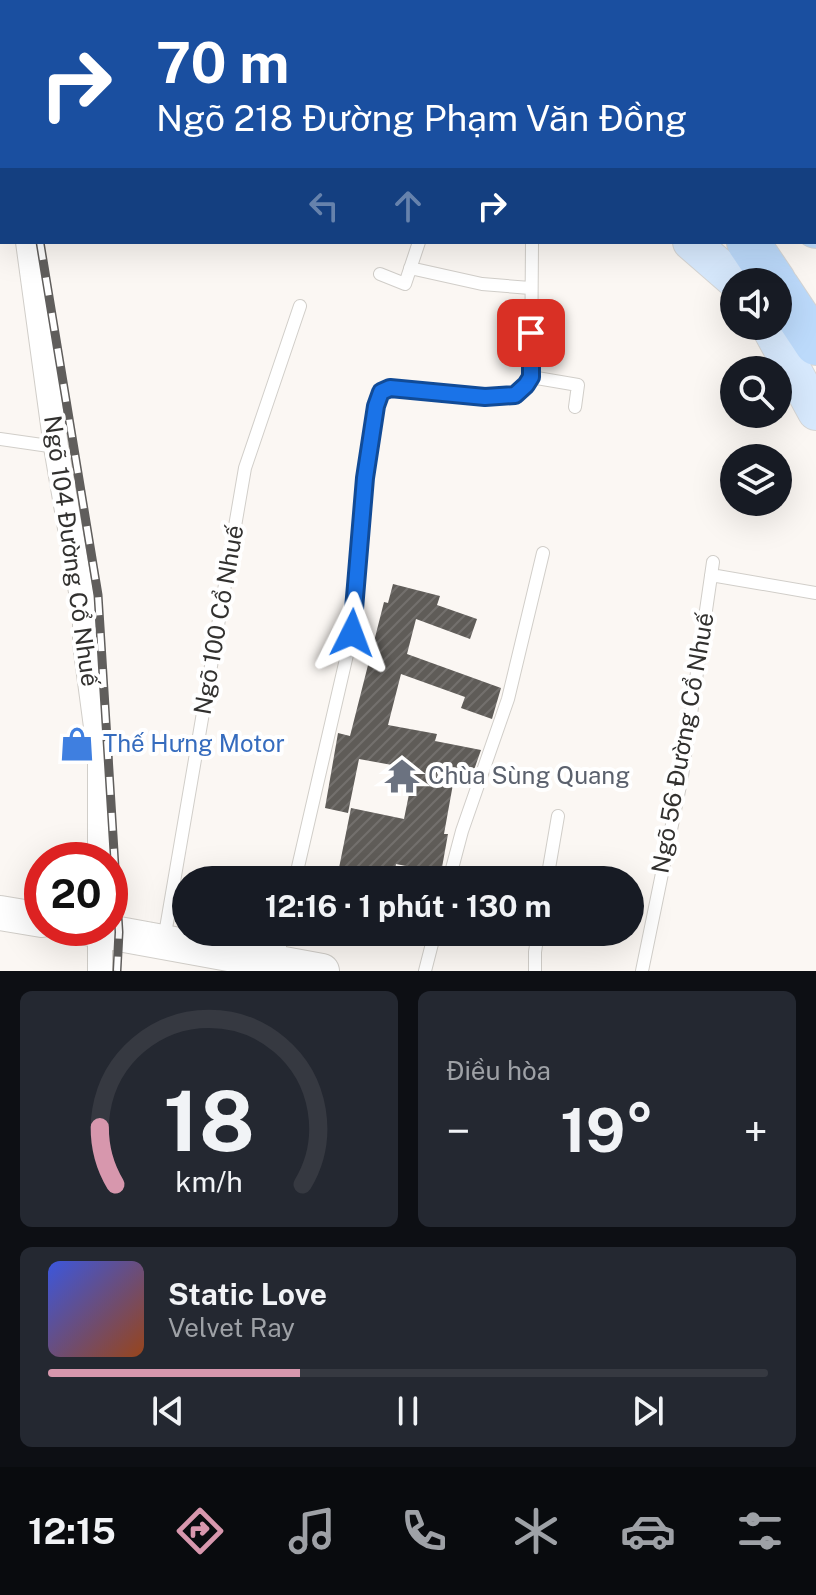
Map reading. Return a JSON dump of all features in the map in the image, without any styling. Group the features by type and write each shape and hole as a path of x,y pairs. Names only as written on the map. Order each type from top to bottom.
{"highway":[{"path":"749,244 765,268"},
{"path":"792,308 816,344"}],"main road":[{"path":"693,244 721,268"},
{"path":"732,244 741,268"},
{"path":"777,340 816,412"},
{"path":"0,913 24,917"},
{"path":"128,934 278,955 322,971"}],"street":[{"name":"Ngõ 104 Đường Cổ Nhuế","path":"28,244 56,447 85,615 85,644 100,757 100,842"},
{"path":"97,946 100,971"}],"lane":[{"path":"380,274 405,284 418,244"},
{"path":"298,866 352,633 365,478 381,392 485,397 515,395 526,385 531,377 532,244"},
{"path":"410,268 482,284 530,288"},
{"name":"Ngõ 100 Cổ Nhuế","path":"164,940 245,468 300,306"},
{"path":"531,377 578,385 575,407"},
{"path":"0,439 56,447"},
{"path":"453,866 508,699 543,553"},
{"name":"Ngõ 56 Đường Cổ Nhuế","path":"642,971 682,776 712,568 816,593"},
{"path":"549,866 558,816"},
{"path":"425,971 431,946"},
{"path":"535,971 536,946"}],"building":[{"path":"393,584 440,596 437,605 477,619 470,639 416,619 407,654 501,688 492,719 461,708 465,697 401,674 388,725 437,734 435,741 481,750 468,787 453,784 444,834 448,834 442,866 339,866 351,808 404,819 414,769 359,759 348,813 325,808 338,733 350,736 384,602 388,603"}],"railway":[{"path":"40,244 98,595 119,932 117,971"}],"place":[{"name":"Thế Hưng Motor","path":"77,744"},
{"name":"Chùa Sùng Quang","path":"402,776"}],"route":[{"path":"352,633 365,478 381,392 390,388 485,397 515,395 531,377 531,333"}]}
